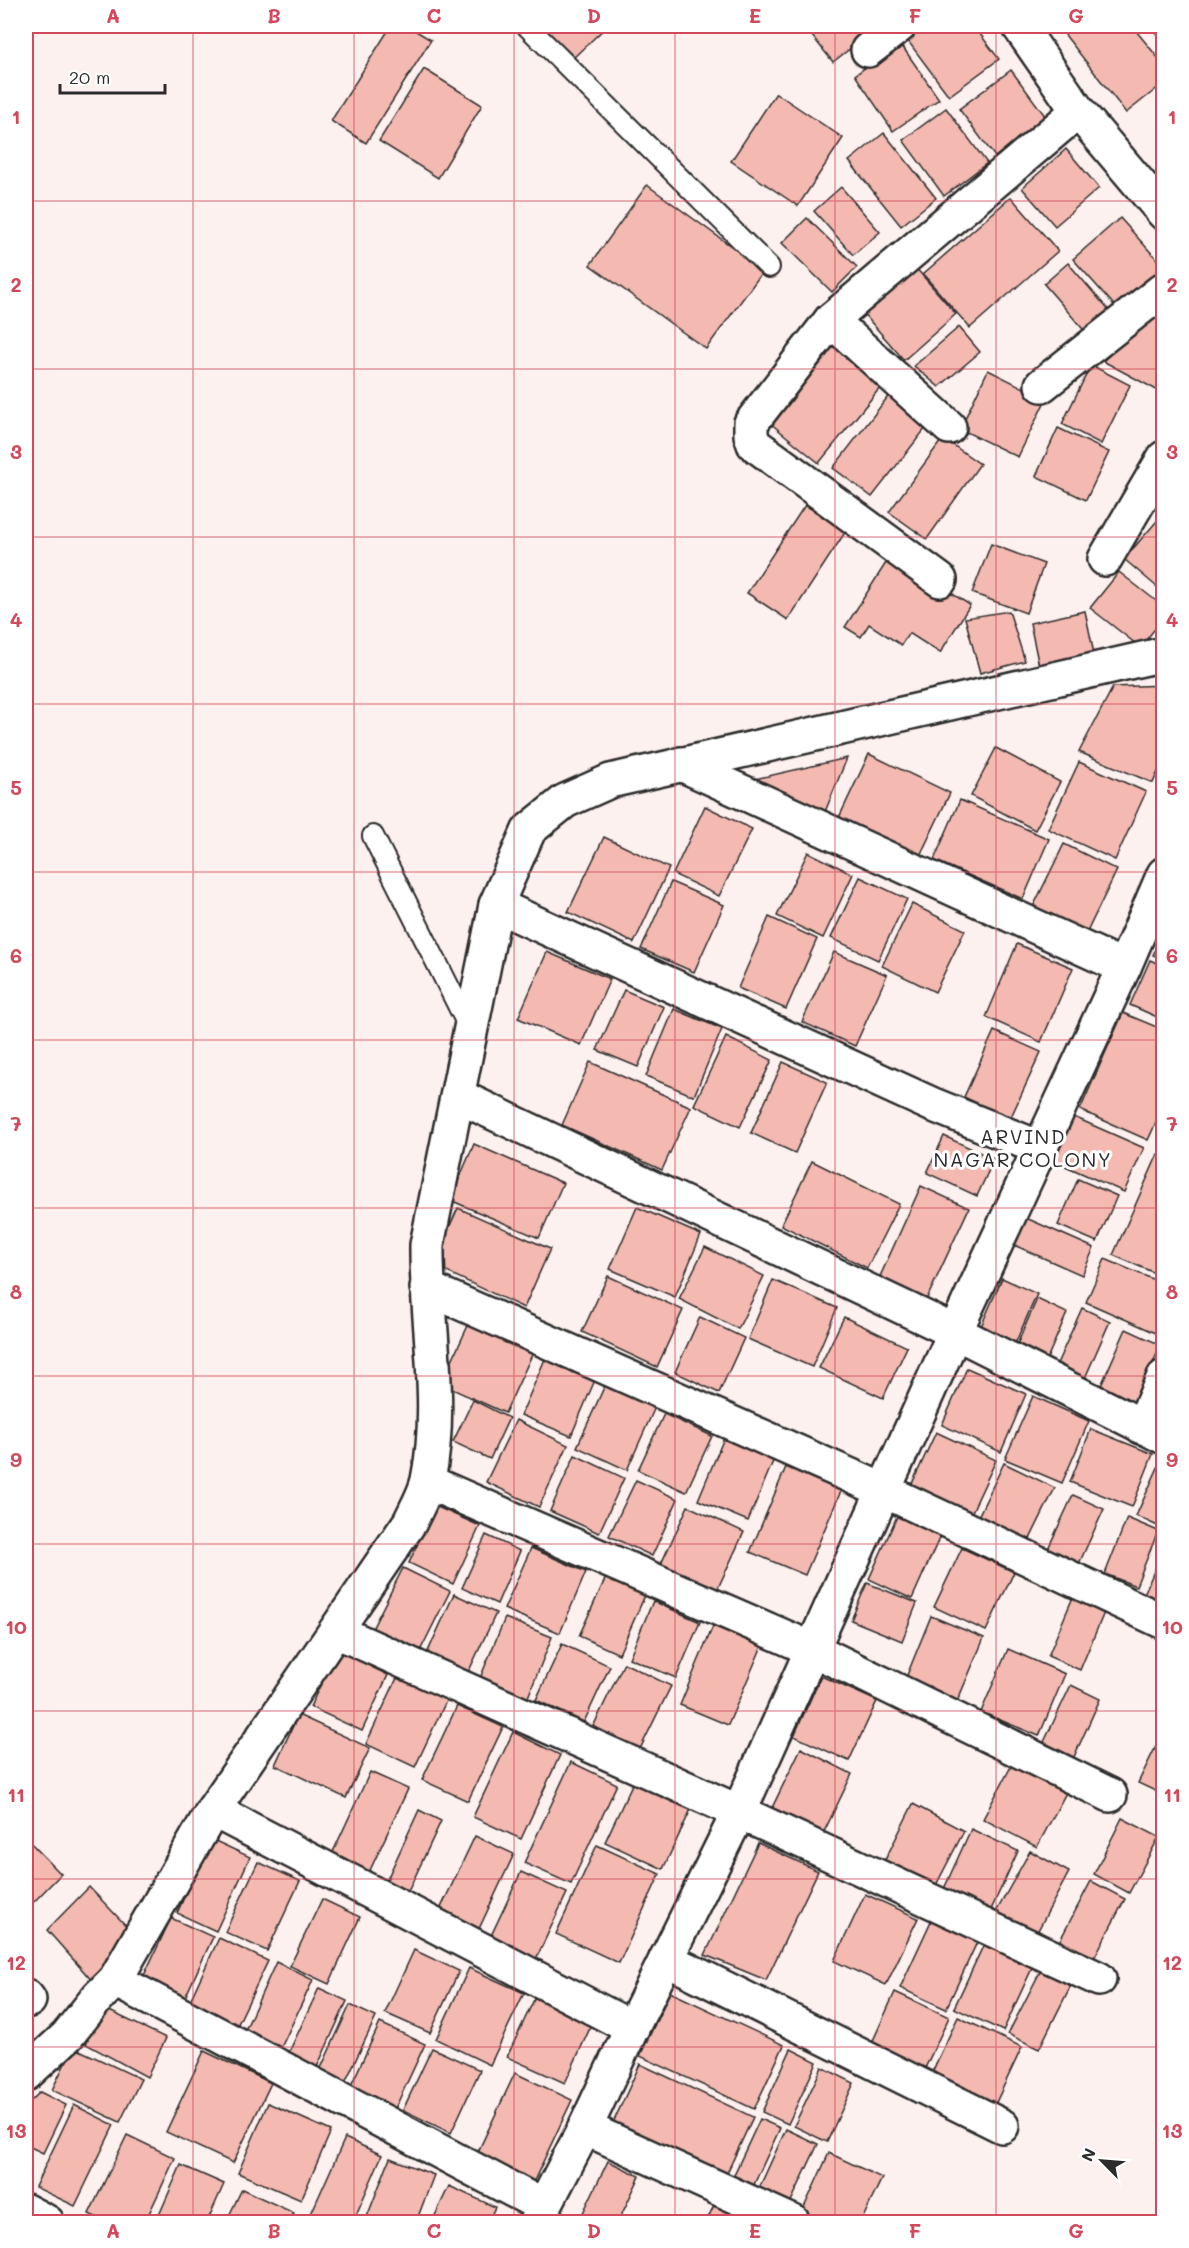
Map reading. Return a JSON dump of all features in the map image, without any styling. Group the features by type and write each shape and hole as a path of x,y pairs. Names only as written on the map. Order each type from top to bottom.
{"street":[{"path":"868,50 900,26"},
{"path":"1019,26 1078,111 1164,213"},
{"path":"940,580 754,444 751,423 831,320 1078,111"},
{"path":"1042,385 1164,289"},
{"path":"831,320 949,428"},
{"path":"1105,560 1164,458"},
{"path":"26,2074 67,2036 98,1997 115,1980 213,1810 410,1522 428,1482 435,1423 427,1288 427,1245 496,905 529,830 565,801 610,781 1164,654"},
{"path":"681,764 1124,967"},
{"path":"115,1980 540,2214 585,2128 739,1812 955,1332 1124,967 1164,874"},
{"path":"496,905 931,1104 1040,1148"},
{"path":"458,1096 955,1332 1153,1432 1164,1377"},
{"path":"427,1288 885,1491 1164,1622"},
{"path":"428,1482 812,1648 1110,1795"},
{"path":"336,1631 739,1812 1099,1979"},
{"path":"213,1810 632,2028"},
{"path":"666,1959 1002,2126"},
{"path":"585,2128 793,2223"},
{"path":"26,2211 47,2223"}],"lane":[{"path":"527,26 769,267"},
{"path":"373,836 471,1031"}],"building":[{"path":"391,26 408,26 431,40 366,143 331,121"},
{"path":"541,26 607,26 572,59"},
{"path":"804,26 879,26 833,62"},
{"path":"921,26 974,26 999,59 949,96 905,37"},
{"path":"1058,26 1132,26 1164,65 1164,83 1126,113"},
{"path":"1150,26 1164,26 1164,43"},
{"path":"900,43 939,99 893,131 855,75"},
{"path":"424,69 482,105 438,178 379,141"},
{"path":"1011,70 1046,117 995,157 959,109"},
{"path":"776,93 843,138 798,206 731,161"},
{"path":"946,108 987,163 944,196 903,140"},
{"path":"884,133 936,198 901,226 849,161"},
{"path":"1066,149 1099,188 1055,226 1022,188"},
{"path":"647,185 764,270 706,349 590,265"},
{"path":"841,187 880,232 853,255 814,211"},
{"path":"1011,197 1058,251 970,328 923,274"},
{"path":"807,218 857,267 832,292 782,243"},
{"path":"1120,218 1164,267 1164,276 1121,313 1073,259"},
{"path":"1068,263 1112,314 1088,335 1044,284"},
{"path":"915,267 956,314 904,360 863,313"},
{"path":"1159,308 1164,310 1164,394 1103,361"},
{"path":"959,327 980,352 939,387 914,366"},
{"path":"837,338 888,378 819,463 770,423"},
{"path":"1091,365 1130,385 1101,444 1062,424"},
{"path":"988,370 1046,399 1018,457 960,429"},
{"path":"890,394 929,424 872,497 833,468"},
{"path":"1058,428 1109,452 1086,500 1036,476"},
{"path":"943,438 980,464 927,539 889,512"},
{"path":"805,505 846,531 788,620 747,593"},
{"path":"1164,515 1164,593 1124,559"},
{"path":"991,544 1044,564 1026,613 972,593"},
{"path":"891,555 970,605 940,653 909,633 901,645 869,624 861,637 845,627"},
{"path":"1119,572 1164,607 1164,618 1140,647 1090,608"},
{"path":"1009,611 1025,661 980,673 965,618"},
{"path":"1085,611 1094,654 1039,666 1030,623"},
{"path":"1164,685 1164,758 1153,783 1079,752 1113,687"},
{"path":"996,748 1060,782 1035,830 971,796"},
{"path":"869,754 950,793 917,862 836,824"},
{"path":"847,758 820,824 746,781"},
{"path":"1079,762 1146,792 1115,860 1048,829"},
{"path":"960,800 1049,839 1023,899 934,860"},
{"path":"705,806 752,829 719,896 673,874"},
{"path":"604,837 669,868 634,943 568,912"},
{"path":"1064,844 1117,870 1086,934 1033,907"},
{"path":"808,852 853,874 823,938 777,916"},
{"path":"860,877 907,899 878,960 831,938"},
{"path":"671,882 724,905 694,972 641,949"},
{"path":"912,904 965,930 935,992 882,966"},
{"path":"769,917 817,939 786,1009 738,988"},
{"path":"1164,931 1164,960 1153,955"},
{"path":"1017,944 1073,968 1041,1042 986,1017"},
{"path":"547,952 610,979 581,1045 518,1018"},
{"path":"834,952 887,975 855,1046 802,1022"},
{"path":"1150,960 1164,966 1164,1020 1130,1005"},
{"path":"624,990 664,1007 638,1067 597,1050"},
{"path":"674,1009 722,1029 694,1096 646,1076"},
{"path":"1123,1013 1164,1030 1164,1105 1148,1140 1080,1110"},
{"path":"994,1031 1041,1052 1010,1119 964,1097"},
{"path":"726,1037 772,1060 740,1127 694,1105"},
{"path":"590,1062 691,1107 662,1170 562,1125"},
{"path":"783,1062 827,1082 795,1153 751,1133"},
{"path":"1074,1117 1144,1148 1124,1192 1054,1161"},
{"path":"944,1136 994,1159 977,1196 927,1173"},
{"path":"474,1144 563,1183 539,1238 450,1200"},
{"path":"1158,1154 1164,1156 1164,1277 1113,1255"},
{"path":"812,1161 899,1204 867,1268 781,1225"},
{"path":"1078,1179 1117,1196 1097,1242 1058,1225"},
{"path":"921,1186 969,1208 924,1305 877,1283"},
{"path":"637,1207 701,1235 675,1297 610,1269"},
{"path":"458,1208 550,1249 524,1308 432,1265"},
{"path":"1026,1218 1094,1248 1082,1275 1014,1245"},
{"path":"705,1247 764,1276 738,1329 679,1299"},
{"path":"1105,1259 1164,1284 1164,1315 1156,1333 1086,1302"},
{"path":"608,1276 683,1310 657,1367 582,1332"},
{"path":"1002,1278 1037,1294 1014,1346 979,1331"},
{"path":"773,1280 837,1308 812,1367 748,1339"},
{"path":"1037,1299 1067,1313 1046,1361 1016,1347"},
{"path":"1082,1308 1110,1321 1085,1378 1056,1366"},
{"path":"472,1317 536,1346 505,1413 441,1384"},
{"path":"700,1317 744,1338 719,1393 675,1372"},
{"path":"844,1317 907,1347 883,1398 819,1368"},
{"path":"1126,1329 1161,1345 1134,1404 1100,1388"},
{"path":"545,1359 595,1380 571,1436 521,1415"},
{"path":"967,1368 1026,1394 1001,1452 942,1425"},
{"path":"606,1383 656,1405 627,1470 577,1447"},
{"path":"1033,1396 1089,1421 1062,1483 1005,1459"},
{"path":"473,1400 509,1418 490,1459 453,1442"},
{"path":"664,1414 712,1436 686,1492 638,1470"},
{"path":"516,1420 568,1445 539,1507 486,1482"},
{"path":"1091,1429 1153,1454 1132,1507 1070,1482"},
{"path":"936,1432 996,1460 970,1516 910,1488"},
{"path":"724,1438 774,1459 748,1521 698,1500"},
{"path":"575,1455 624,1478 599,1533 550,1511"},
{"path":"1004,1463 1055,1488 1027,1545 976,1521"},
{"path":"1160,1463 1164,1465 1164,1529 1136,1516"},
{"path":"786,1467 841,1491 805,1575 750,1552"},
{"path":"636,1480 678,1499 652,1556 609,1536"},
{"path":"1073,1495 1104,1509 1077,1568 1046,1553"},
{"path":"435,1506 480,1526 453,1584 409,1563"},
{"path":"688,1506 744,1532 717,1590 661,1564"},
{"path":"898,1514 941,1534 912,1599 869,1579"},
{"path":"1127,1518 1158,1531 1136,1586 1105,1574"},
{"path":"486,1535 520,1551 497,1604 462,1588"},
{"path":"531,1548 586,1572 560,1633 504,1609"},
{"path":"962,1548 1014,1572 986,1631 934,1607"},
{"path":"1164,1548 1164,1603 1144,1594"},
{"path":"403,1568 450,1591 419,1653 372,1629"},
{"path":"607,1575 646,1593 619,1654 579,1636"},
{"path":"867,1583 917,1603 902,1641 851,1620"},
{"path":"1076,1590 1108,1603 1080,1670 1048,1656"},
{"path":"454,1594 496,1613 467,1675 426,1656"},
{"path":"653,1601 700,1622 676,1678 629,1658"},
{"path":"931,1616 984,1638 957,1702 905,1680"},
{"path":"505,1618 552,1637 526,1702 478,1683"},
{"path":"713,1626 762,1646 728,1725 680,1705"},
{"path":"562,1644 610,1666 584,1722 536,1700"},
{"path":"1008,1649 1065,1674 1039,1736 981,1712"},
{"path":"337,1650 388,1675 362,1731 310,1707"},
{"path":"624,1663 671,1686 639,1751 592,1729"},
{"path":"398,1676 447,1699 415,1767 366,1744"},
{"path":"821,1676 877,1701 849,1761 794,1736"},
{"path":"1071,1685 1100,1699 1073,1759 1042,1746"},
{"path":"457,1706 503,1727 468,1801 422,1780"},
{"path":"298,1715 370,1748 346,1798 275,1765"},
{"path":"1164,1730 1164,1795 1138,1783"},
{"path":"513,1732 560,1755 521,1839 473,1817"},
{"path":"801,1748 852,1774 821,1838 770,1812"},
{"path":"1015,1759 1069,1787 1037,1847 983,1819"},
{"path":"571,1762 617,1784 571,1884 524,1863"},
{"path":"370,1772 408,1789 364,1883 327,1865"},
{"path":"635,1778 693,1805 663,1869 605,1842"},
{"path":"913,1804 964,1831 934,1889 883,1864"},
{"path":"419,1810 441,1821 405,1898 383,1888"},
{"path":"1122,1818 1159,1837 1129,1893 1094,1874"},
{"path":"971,1829 1018,1851 990,1912 943,1891"},
{"path":"475,1836 514,1854 477,1933 438,1914"},
{"path":"26,1838 61,1874 26,1910"},
{"path":"211,1839 250,1857 216,1931 177,1913"},
{"path":"758,1843 818,1871 766,1980 705,1955"},
{"path":"597,1845 660,1874 619,1963 556,1934"},
{"path":"1030,1851 1069,1872 1035,1936 995,1914"},
{"path":"258,1862 300,1881 267,1951 225,1932"},
{"path":"521,1872 567,1893 535,1961 489,1940"},
{"path":"1091,1881 1125,1899 1092,1962 1058,1944"},
{"path":"89,1887 137,1937 95,1984 47,1930"},
{"path":"865,1894 918,1918 886,1985 834,1961"},
{"path":"322,1899 360,1917 329,1984 290,1966"},
{"path":"171,1918 213,1937 182,2004 140,1984"},
{"path":"932,1919 978,1940 946,2009 900,1988"},
{"path":"219,1938 268,1961 236,2028 188,2005"},
{"path":"984,1944 1033,1966 1003,2031 954,2008"},
{"path":"414,1950 459,1971 430,2033 385,2013"},
{"path":"276,1962 313,1980 277,2056 241,2039"},
{"path":"469,1968 524,1993 490,2065 436,2039"},
{"path":"1042,1968 1072,1983 1039,2049 1008,2034"},
{"path":"319,1988 347,2001 312,2078 283,2065"},
{"path":"538,1991 595,2017 565,2083 507,2057"},
{"path":"670,1992 784,2045 754,2109 640,2056"},
{"path":"895,1992 949,2017 919,2081 866,2056"},
{"path":"350,2005 376,2017 341,2091 316,2079"},
{"path":"101,2007 166,2038 147,2077 86,2044"},
{"path":"958,2017 1022,2047 991,2113 927,2083"},
{"path":"380,2023 425,2044 392,2115 347,2094"},
{"path":"73,2047 141,2079 120,2122 52,2090"},
{"path":"432,2048 480,2070 451,2133 403,2110"},
{"path":"791,2049 817,2062 788,2124 762,2112"},
{"path":"204,2051 271,2083 233,2163 166,2132"},
{"path":"640,2064 753,2117 726,2175 613,2123"},
{"path":"822,2067 854,2083 827,2142 794,2126"},
{"path":"515,2073 572,2100 533,2183 476,2156"},
{"path":"40,2092 66,2105 43,2153 26,2145 26,2106"},
{"path":"268,2103 331,2131 301,2200 238,2173"},
{"path":"74,2105 114,2125 75,2206 35,2187"},
{"path":"760,2119 780,2128 751,2191 731,2181"},
{"path":"786,2129 818,2144 787,2210 756,2195"},
{"path":"127,2135 175,2158 145,2222 107,2222 89,2214"},
{"path":"345,2138 382,2155 353,2222 324,2222 310,2216"},
{"path":"829,2153 882,2178 861,2222 819,2222 801,2214"},
{"path":"390,2158 434,2175 416,2222 365,2222"},
{"path":"608,2161 640,2176 618,2222 587,2222 580,2219"},
{"path":"181,2165 224,2184 207,2222 156,2222"},
{"path":"449,2186 495,2207 488,2222 432,2222"},
{"path":"242,2189 294,2213 289,2222 226,2222"},
{"path":"718,2197 768,2222 706,2222"}],"district":[{"name":"ARVIND NAGAR COLONY","path":"1023,1148"}]}
